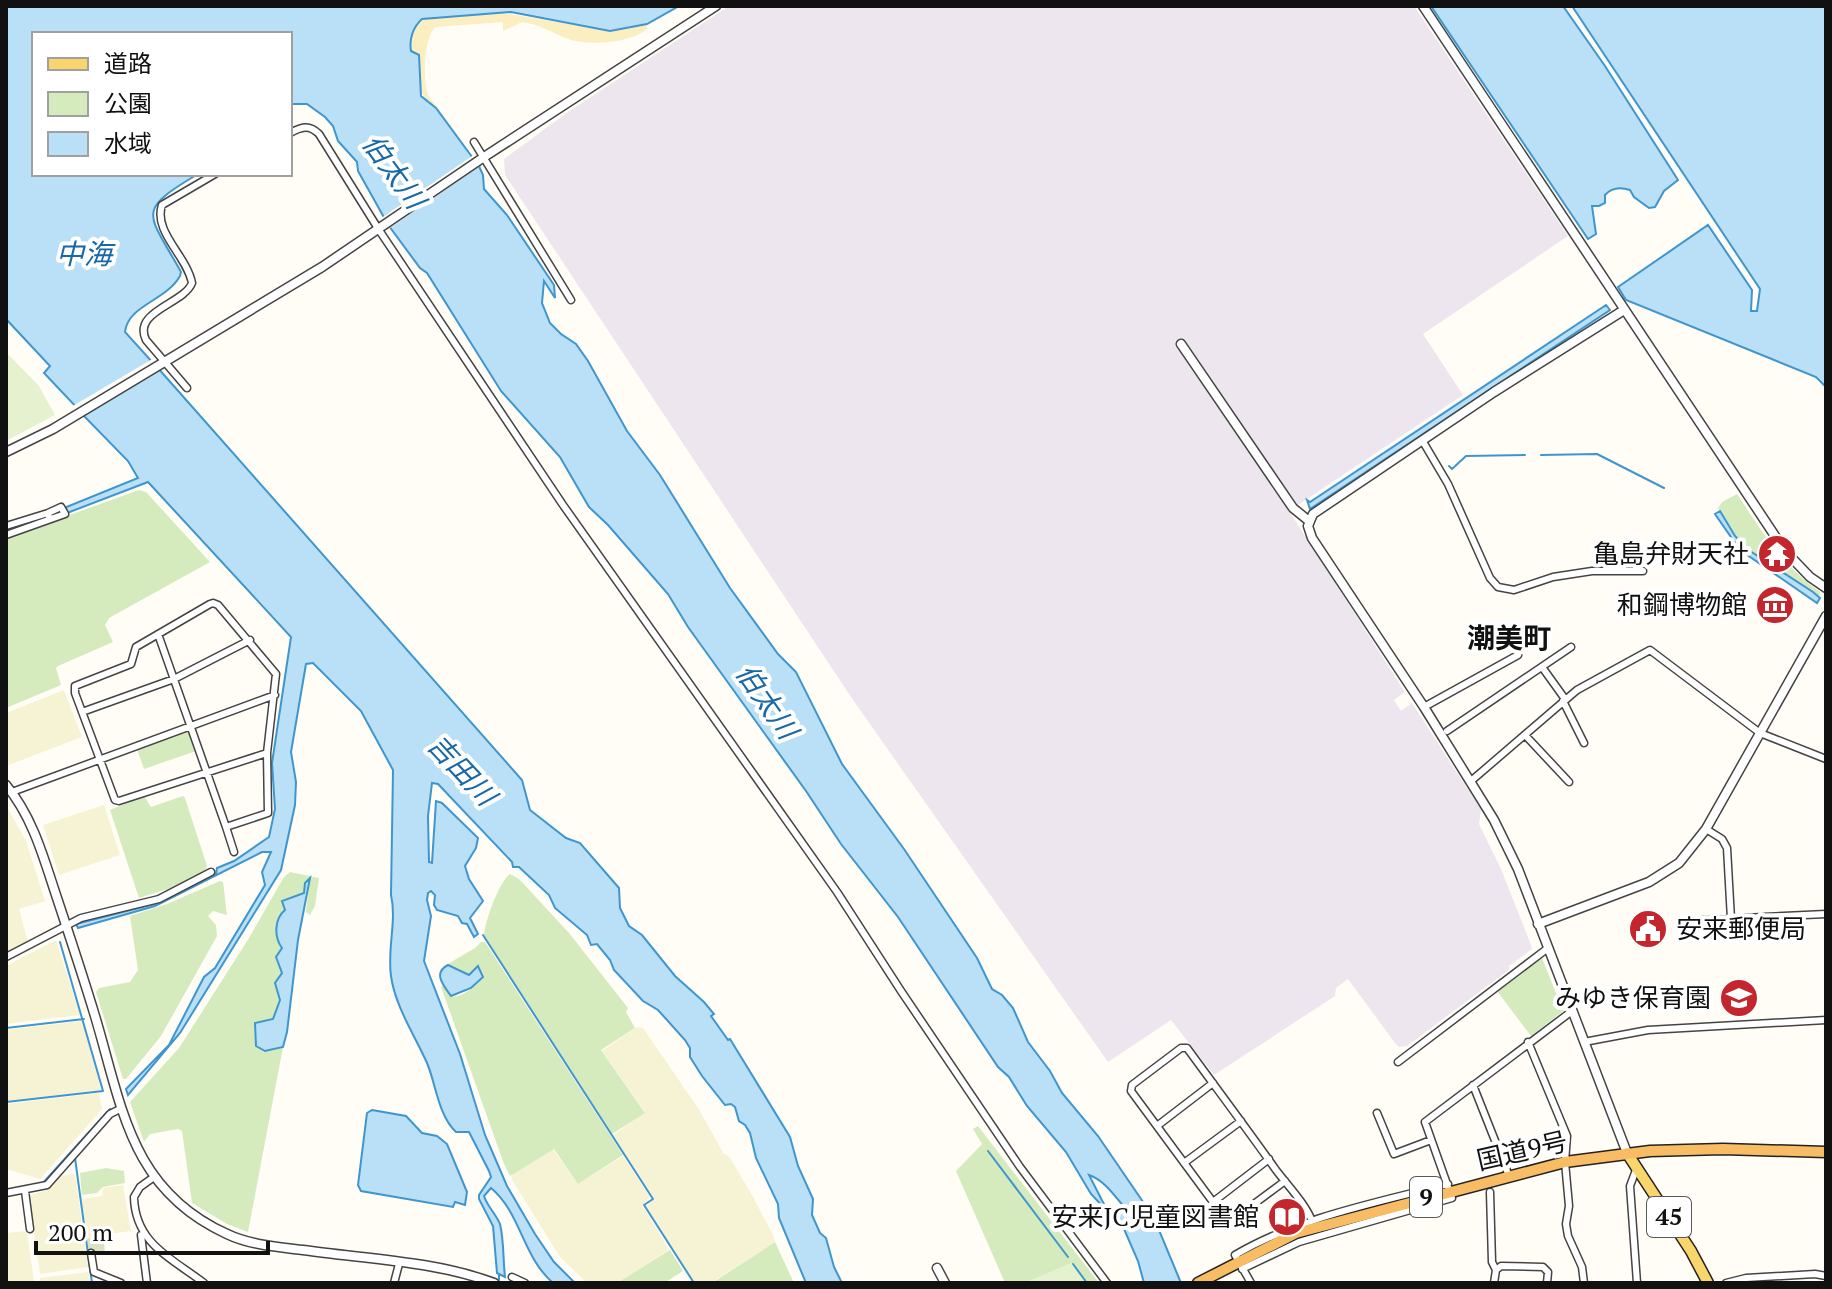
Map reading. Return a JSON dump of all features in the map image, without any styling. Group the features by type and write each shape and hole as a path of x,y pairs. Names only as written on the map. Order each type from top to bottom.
{"highway":[{"name":"国道9号","path":"1198,1283 1296,1233 1450,1187 1565,1162 1627,1153 1723,1149 1826,1152"}],"main road":[{"name":"45","path":"1627,1153 1691,1251 1708,1283"}],"street":[{"path":"6,452 53,429 379,230 484,157 716,6"},
{"path":"1423,6 1785,551 1810,577 1826,588"},
{"path":"292,132 309,127 319,134 379,230 563,505 837,892 1020,1167 1107,1283"},
{"path":"474,142 571,300"},
{"path":"187,388 161,362 144,337 145,322 187,292 192,283 190,271 160,221 162,205 211,176"},
{"path":"1624,310 1422,440 1313,514 1309,521 1312,538 1424,707 1494,820 1518,869 1627,1153"},
{"path":"1181,344 1293,508 1309,521"},
{"path":"1422,440 1448,484 1490,578 1498,587 1514,590 1553,577 1592,571 1643,571"},
{"path":"6,526 65,514 62,509"},
{"path":"6,535 49,516"},
{"path":"226,827 268,813 267,753 276,672 218,605 213,603 134,649 131,664 75,686 116,801 267,753"},
{"path":"1538,924 1633,889 1666,872 1693,848 1826,616"},
{"path":"158,634 234,852"},
{"path":"82,712 174,679 250,640"},
{"path":"1447,731 1571,647"},
{"path":"1471,781 1577,690 1652,650 1760,733 1826,759"},
{"path":"1424,707 1518,655"},
{"path":"1542,667 1564,700 1584,743"},
{"path":"275,695 99,760 9,789 36,837 95,1016 132,1142 154,1177 184,1208 237,1239 454,1272 490,1282"},
{"path":"1525,735 1569,782"},
{"path":"1706,829 1722,839 1727,848 1731,919"},
{"path":"6,957 81,918 159,899 211,872"},
{"path":"1702,920 1826,914"},
{"path":"1398,1062 1548,948"},
{"path":"1237,1264 1316,1235 1453,1197 1425,1122 1572,1011"},
{"path":"1584,1042 1648,1030 1826,1020"},
{"path":"1528,1042 1567,1136 1565,1162 1569,1206 1566,1224 1582,1267 1584,1283"},
{"path":"1285,1181 1227,1221 1131,1091 1132,1085 1181,1048 1187,1048 1285,1181 1311,1221"},
{"path":"1157,1126 1213,1083"},
{"path":"1473,1085 1509,1176"},
{"path":"6,1193 47,1185 110,1114 120,1109"},
{"path":"1377,1113 1394,1154 1431,1140"},
{"path":"1184,1163 1241,1121"},
{"path":"1213,1202 1269,1159"},
{"path":"1636,1170 1630,1186 1637,1283"},
{"path":"147,1283 134,1197 140,1187 154,1177"},
{"path":"1251,1283 1237,1264 1235,1255 1272,1235 1311,1221 1450,1187"},
{"path":"25,1191 30,1229"},
{"path":"1490,1192 1492,1262 1496,1270 1494,1283"},
{"path":"140,1230 149,1242 204,1283"},
{"path":"91,1253 94,1272 121,1283"},
{"path":"394,1283 399,1264"},
{"path":"1496,1270 1501,1266 1543,1267 1548,1272 1547,1283"},
{"path":"937,1268 945,1283"},
{"path":"1726,1283 1746,1278 1826,1276"},
{"path":"512,1277 525,1283"}],"shaded area":[{"path":"729,6 1414,6 1568,236 1423,334 1463,395 1289,511 1405,692 1394,700 1401,711 1412,703 1481,810 1479,824 1501,869 1532,949 1407,1046 1399,1047 1395,1043 1348,979 1336,988 1335,996 1214,1075 1171,1020 1108,1062 853,700 505,175 504,159 568,112"},
{"path":"64,690 82,737 6,766 6,713"},
{"path":"6,805 26,841 45,901 19,909 28,942 6,953"},
{"path":"104,805 120,855 59,875 43,825"},
{"path":"56,940 80,1015 6,1024 6,966"},
{"path":"82,1021 101,1090 6,1101 6,1030"},
{"path":"637,1027 643,1028 698,1108 773,1235 775,1242 711,1283 695,1283 646,1207 654,1198 613,1135 645,1112 602,1051"},
{"path":"99,1093 102,1109 40,1179 6,1169 6,1104"},
{"path":"553,1149 578,1184 623,1156 650,1197 642,1205 669,1250 617,1283 587,1283 560,1257 512,1180 512,1175"},
{"path":"75,1174 88,1267 40,1274 28,1196 47,1190 61,1176"},
{"path":"123,1185 131,1231 87,1237 82,1199 102,1196 103,1188"},
{"path":"27,1231 34,1283 6,1283 6,1233"},
{"path":"88,1272 90,1283 40,1283 40,1278"}],"green space":[{"path":"6,352 39,386 55,415 6,441"},
{"path":"139,490 146,492 210,562 109,618 105,625 113,642 58,666 61,685 6,708 6,538"},
{"path":"1737,494 1774,547 1795,571 1820,592 1819,597 1747,549 1735,536 1718,508 1722,502"},
{"path":"189,731 196,751 144,769 137,749"},
{"path":"144,796 151,807 183,796 185,798 207,866 205,871 171,888 139,898 110,810"},
{"path":"290,872 319,878 315,906 310,915 306,912 310,878 305,883 304,893 282,901 285,910 278,918 276,928 282,948 276,957 282,973 275,983 280,1000 272,1019 255,1022 256,1046 269,1051 283,1047 248,1232 227,1224 192,1203 182,1131 150,1134 144,1142 130,1102 179,1048 284,877"},
{"path":"510,874 519,879 569,933 628,1008 626,1012 635,1028 601,1050 645,1113 612,1134 484,935 493,902"},
{"path":"223,882 227,915 213,911 208,916 216,925 217,936 161,1036 123,1079 96,992 99,988 130,982 138,970 130,916"},
{"path":"485,942 623,1155 578,1184 554,1149 510,1176 504,1164 441,987 444,984 451,997 456,997 484,977 479,966 470,975 446,965"},
{"path":"1542,958 1563,1011 1531,1036 1497,991"},
{"path":"978,1126 1099,1283 1005,1283 956,1171 982,1144 973,1129"},
{"path":"106,1168 124,1171 125,1183 82,1195 80,1173"},
{"path":"103,1236 105,1252 89,1254 87,1238"},
{"path":"775,1242 794,1283 712,1283"},
{"path":"670,1250 683,1271 664,1283 617,1283"},
{"path":"1071,1263 1086,1283 1024,1283"}],"sand":[{"path":"497,12 610,31 645,25 648,28 630,38 595,43 572,40 522,22 503,31 503,22 435,27 427,48 425,76 428,93 437,108 430,104 420,86 419,55 411,50 417,24 429,17"}],"water":[{"name":"中海","path":"6,6 679,6 647,24 610,31 511,12 422,19 411,38 411,51 419,55 421,96 436,108 475,161 386,221 358,171 357,162 338,141 333,126 307,104 292,104 292,32 32,32 32,176 195,176 164,197 153,215 155,225 181,272 180,276 166,292 133,315 125,332 154,364 79,410 44,373 50,366 6,319"},
{"path":"1431,6 1563,6 1678,180 1664,191 1655,207 1649,208 1630,190 1611,190 1605,195 1605,203 1592,206 1596,234 1588,239"},
{"path":"1572,6 1826,6 1826,387 1816,377 1626,300 1618,287 1708,225 1752,290 1751,311 1757,311 1760,289"},
{"name":"伯太川","path":"478,164 484,189 507,215 554,285 555,298 544,281 542,303 550,323 576,344 588,361 627,431 660,475 730,588 778,654 796,672 842,764 977,958 992,989 1013,1008 1028,1042 1062,1093 1098,1136 1154,1218 1181,1283 1144,1283 1117,1213 1124,1207 1104,1184 1089,1175 1108,1212 1091,1194 1066,1152 998,1067 898,917 841,844 668,594 589,507 560,457 501,391 427,273 389,226"},
{"path":"1606,305 1610,310 1310,509 1307,500 1310,502"},
{"name":"吉田川","path":"157,367 522,780 530,810 566,838 580,843 619,888 620,908 629,926 642,935 675,976 714,1014 711,1016 730,1039 790,1137 798,1166 813,1199 812,1215 820,1233 826,1238 842,1283 806,1283 779,1218 778,1204 756,1158 750,1133 739,1121 735,1107 725,1105 702,1076 690,1057 690,1048 685,1040 658,1010 643,1001 614,970 597,944 591,945 587,935 555,908 549,895 519,867 513,867 512,862 438,784 432,783 428,816 429,862 432,863 436,801 442,803 478,838 465,866 483,901 470,918 478,934 474,937 458,916 437,910 435,895 431,891 428,893 431,916 424,961 460,1054 485,1135 507,1186 554,1262 575,1283 553,1283 543,1272 509,1210 491,1188 484,1196 500,1224 505,1277 497,1273 493,1226 479,1199 491,1177 489,1171 469,1132 456,1132 445,1117 427,1063 393,987 390,966 393,770 361,711 313,663 306,664 291,752 296,782 295,805 281,870 180,1033 128,1095 126,1089 169,1045 204,977 215,968 265,885 262,872 271,852 262,852 155,906 78,928 76,924 154,904 216,874 217,868 234,861 269,837 275,809 272,763 291,637 148,482 67,513 64,508 138,478 128,461 82,414"},
{"path":"1720,511 1747,549 1813,592 1820,598 1817,603 1740,550 1715,514"},
{"path":"310,878 298,940 287,1032 283,1047 265,1051 256,1046 255,1023 273,1019 280,1000 275,983 282,973 276,957 282,948 276,928 285,910 282,901 304,893 305,883"},
{"path":"448,965 469,975 478,966 483,977 471,988 451,996 440,976"},
{"path":"372,1110 406,1116 422,1133 437,1136 447,1144 467,1192 465,1205 455,1202 453,1207 361,1191 358,1185 367,1113"}],"pier":[{"path":"475,154 482,165 387,230 380,219"},
{"path":"154,358 163,368 80,418 71,407"}],"waterway":[{"path":"1541,455 1597,454 1664,488"},
{"path":"1449,466 1452,469 1466,456 1525,455"},
{"path":"6,531 46,517"},
{"path":"483,935 653,1199 644,1205 694,1283"},
{"path":"6,1102 103,1091 60,942"},
{"path":"6,1028 84,1019"},
{"path":"42,1184 110,1109"},
{"path":"988,1151 1068,1257"},
{"path":"75,1158 92,1283"},
{"path":"1073,1264 1087,1283"},
{"path":"499,1275 499,1283"}],"place":[{"name":"亀島弁財天社","path":"1777,554"},
{"name":"和鋼博物館","path":"1775,605"},
{"name":"安来郵便局","path":"1648,929"},
{"name":"みゆき保育園","path":"1739,998"},
{"name":"安来JC児童図書館","path":"1287,1217"}],"district":[{"name":"潮美町","path":"1509,638"}]}
